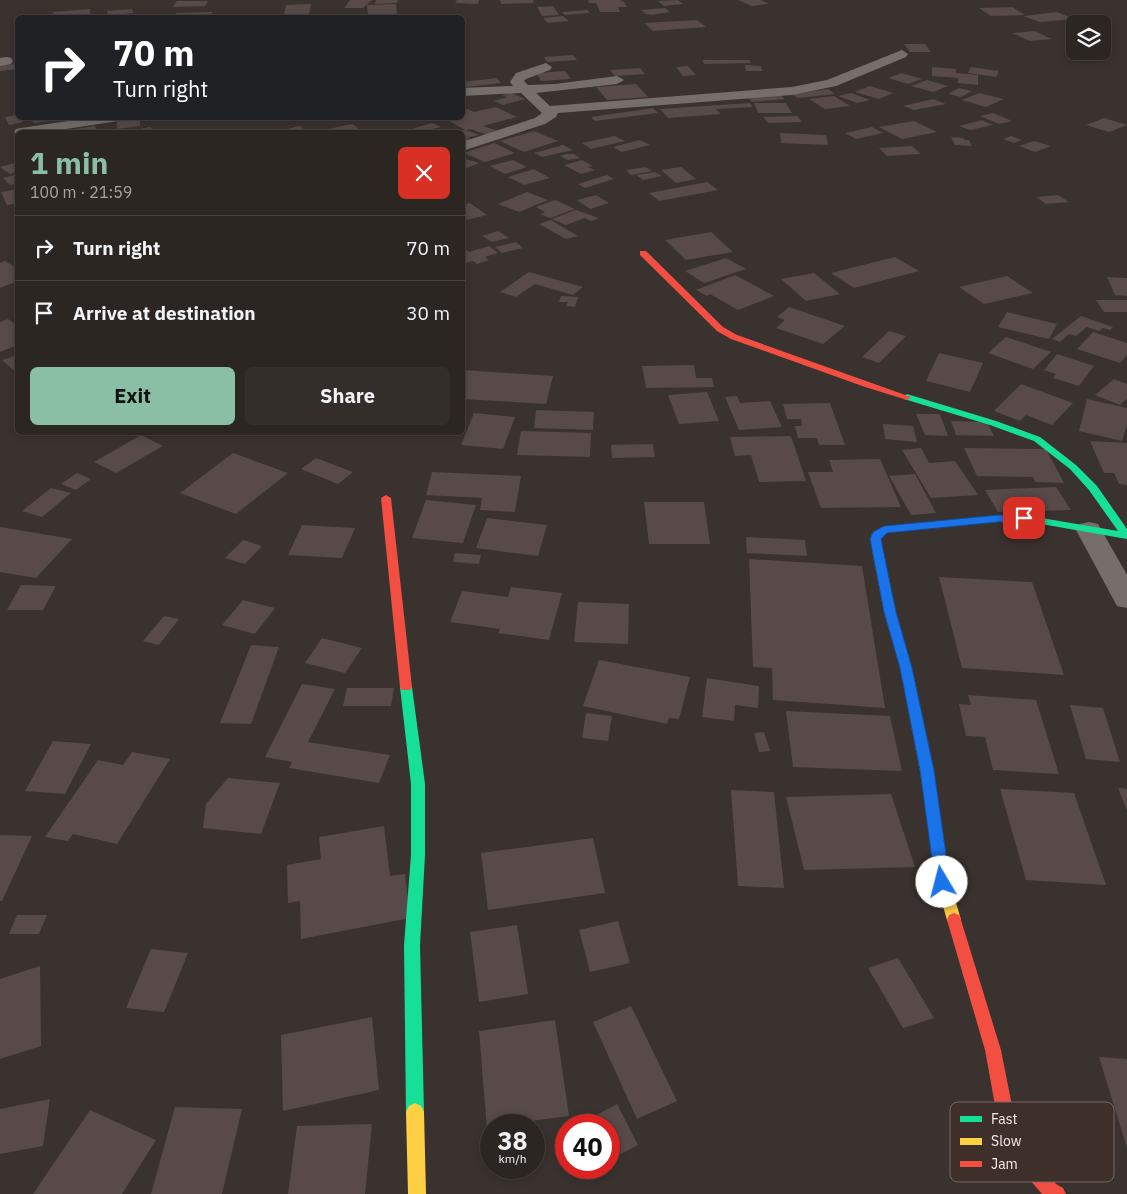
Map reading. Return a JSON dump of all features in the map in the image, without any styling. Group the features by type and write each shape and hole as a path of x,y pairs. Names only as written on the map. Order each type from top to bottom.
{"street":[{"path":"548,110 792,91 830,83 902,54"},
{"path":"465,146 540,121 551,114 517,82 521,76 546,67"},
{"path":"465,92 576,86 617,80"},
{"path":"35,130 99,120"},
{"path":"643,253 720,330 734,337 868,385 993,422 1037,439 1073,467 1087,481 1126,535"},
{"path":"386,498 392,541 397,615 418,784 418,856 412,945 417,1194"},
{"path":"1003,1102 993,1050 942,882 927,770 906,668 890,612 875,539 876,535 884,530 998,518 1044,520 1089,530 1126,535"},
{"path":"1089,530 1127,599"},
{"path":"1043,1182 1050,1190 1057,1194"}],"building":[{"path":"350,0 372,0 363,8 344,8"},
{"path":"376,0 398,0 397,3 375,4"},
{"path":"457,0 479,0 478,4 455,3"},
{"path":"500,0 533,0 534,3 501,4"},
{"path":"588,0 620,0 627,7 618,7 620,12 600,12 596,3 589,3"},
{"path":"678,0 683,4 664,6 658,1"},
{"path":"738,0 761,0 769,4 752,6"},
{"path":"177,1 208,1 205,6 173,7"},
{"path":"311,4 309,14 284,15 286,5"},
{"path":"396,4 397,15 368,15 367,5"},
{"path":"553,6 559,15 542,16 537,7"},
{"path":"1012,7 1025,15 991,16 979,8"},
{"path":"665,8 670,12 652,15 646,14 641,10"},
{"path":"90,9 90,15 52,15 53,12"},
{"path":"132,9 133,13 108,15 107,11"},
{"path":"587,10 590,13 565,15 562,12"},
{"path":"212,12 211,15 175,15 176,13"},
{"path":"1057,12 1066,16 1066,20 1040,22 1023,16"},
{"path":"563,16 569,21 548,23 543,18"},
{"path":"697,20 706,27 653,31 644,23"},
{"path":"1034,31 1052,39 1030,41 1012,33"},
{"path":"904,44 925,44 931,52 910,52"},
{"path":"573,55 577,60 547,62 544,57"},
{"path":"703,60 749,60 751,63 704,64"},
{"path":"15,64 15,69 0,71 0,65"},
{"path":"745,65 761,66 762,71 746,71"},
{"path":"688,66 696,75 683,76 676,67"},
{"path":"932,67 956,69 956,73 978,75 978,85 958,83 958,78 932,76"},
{"path":"971,67 999,71 996,77 968,73"},
{"path":"640,68 645,74 615,76 610,70"},
{"path":"565,71 571,79 541,81 536,73"},
{"path":"902,73 922,79 908,84 888,78"},
{"path":"497,78 501,83 466,87 465,82"},
{"path":"927,80 948,86 933,92 911,86"},
{"path":"636,84 648,97 607,100 596,87"},
{"path":"870,86 893,93 879,99 855,92"},
{"path":"959,88 972,91 961,97 948,94"},
{"path":"828,89 835,94 798,98 791,94"},
{"path":"511,93 525,99 503,105 494,101 507,97 502,95"},
{"path":"851,93 870,100 857,103 838,96"},
{"path":"979,93 1004,99 986,107 962,100"},
{"path":"780,95 785,99 752,102 747,97"},
{"path":"834,96 850,106 825,109 809,99"},
{"path":"933,99 946,104 914,110 903,106"},
{"path":"750,103 753,107 716,109 721,114 668,118 660,109"},
{"path":"754,103 786,103 792,113 758,113"},
{"path":"496,107 517,117 483,126 498,131 487,135 471,129 466,130 479,135 467,138 472,140 465,142 465,130 448,120 465,120 465,110 468,109 474,112"},
{"path":"653,108 658,113 595,121 591,117"},
{"path":"993,113 1012,121 999,124 980,116"},
{"path":"15,115 15,120 22,120 23,122 9,125 5,117"},
{"path":"797,116 802,122 768,123 763,117"},
{"path":"1104,118 1127,125 1109,132 1086,125"},
{"path":"32,120 50,121 33,123"},
{"path":"117,120 140,120 140,126 117,129"},
{"path":"982,120 993,125 970,130 959,126"},
{"path":"914,121 937,132 902,139 879,127"},
{"path":"432,123 441,127 429,130 408,130"},
{"path":"352,124 361,130 324,130"},
{"path":"95,126 96,130 69,130"},
{"path":"299,126 306,130 289,130 287,129"},
{"path":"150,127 154,130 136,130"},
{"path":"872,127 883,133 856,139 845,133"},
{"path":"534,131 558,141 524,152 500,141"},
{"path":"780,133 826,135 828,145 781,143"},
{"path":"615,136 625,141 591,149 582,143"},
{"path":"1011,136 1022,140 1014,143 1003,139"},
{"path":"951,137 969,140 972,146 955,145"},
{"path":"640,140 650,145 622,152 613,147"},
{"path":"1034,141 1051,146 1035,152 1019,146"},
{"path":"494,143 515,153 485,162 465,153"},
{"path":"563,145 573,150 542,157 534,153"},
{"path":"912,146 921,154 887,156 879,148"},
{"path":"574,154 580,158 568,160 560,156"},
{"path":"465,159 479,163 465,169"},
{"path":"513,160 527,167 505,174 490,166"},
{"path":"582,160 593,166 588,167 595,170 581,174 564,165"},
{"path":"15,163 15,173 10,174 0,167"},
{"path":"646,167 652,171 631,175 626,170"},
{"path":"681,167 696,179 676,183 661,170"},
{"path":"534,169 550,178 524,185 508,177"},
{"path":"655,172 662,176 643,180 636,175"},
{"path":"15,175 15,184 10,185 3,178"},
{"path":"607,175 614,179 585,188 578,184"},
{"path":"707,182 718,190 659,201 649,193"},
{"path":"15,190 15,204 7,205 1,192"},
{"path":"527,192 548,200 519,212 498,204"},
{"path":"596,195 609,203 590,209 577,200"},
{"path":"1058,195 1069,202 1046,204 1036,197"},
{"path":"555,200 575,209 550,218 540,214 545,212 536,207"},
{"path":"470,203 487,215 465,220 465,204"},
{"path":"576,210 599,218 591,221 585,218 566,225 552,219"},
{"path":"551,220 578,236 566,239 539,224"},
{"path":"498,231 509,238 492,242 482,236"},
{"path":"711,232 733,252 686,260 665,240"},
{"path":"516,242 523,248 502,253 495,247"},
{"path":"489,246 498,253 485,257 489,260 477,264 473,261 465,263 465,249 469,252"},
{"path":"895,257 919,271 854,288 831,273"},
{"path":"726,258 746,269 704,283 685,271"},
{"path":"5,261 15,267 15,282 0,288 0,263"},
{"path":"529,272 583,287 573,295 535,284 516,297 500,292"},
{"path":"814,273 840,294 806,301 781,279"},
{"path":"735,275 774,296 738,310 710,294 707,296 696,290"},
{"path":"1007,276 1033,293 984,304 959,287"},
{"path":"1107,277 1127,278 1127,296 1115,295"},
{"path":"561,296 578,297 575,307 566,306 568,302 559,302"},
{"path":"1096,300 1127,300 1127,312 1104,312"},
{"path":"789,307 845,326 823,344 776,328 785,320 777,317"},
{"path":"1007,312 1057,324 1049,339 998,327"},
{"path":"1081,316 1113,327 1110,330 1103,328 1099,331 1087,327 1076,336 1069,334 1060,342 1052,339"},
{"path":"8,319 15,324 15,346 0,352 0,322"},
{"path":"889,331 906,336 879,363 862,357"},
{"path":"1093,332 1127,343 1127,355 1120,363 1077,349"},
{"path":"1006,337 1051,352 1033,369 988,353"},
{"path":"939,353 983,363 970,392 926,381"},
{"path":"1057,354 1094,366 1079,386 1053,378 1056,374 1044,370"},
{"path":"15,356 15,371 2,360"},
{"path":"694,365 696,378 712,378 714,387 646,388 642,366"},
{"path":"465,370 553,376 546,404 465,399"},
{"path":"1114,379 1127,384 1127,399 1120,405 1095,395"},
{"path":"1021,384 1073,403 1052,425 1026,415 1020,421 994,411"},
{"path":"707,392 719,421 679,424 668,395"},
{"path":"737,396 740,403 770,401 782,427 739,430 725,397"},
{"path":"1087,399 1127,408 1127,425 1122,441 1079,431"},
{"path":"830,403 845,445 819,445 817,438 798,438 795,426 802,426 801,419 787,419 783,404"},
{"path":"536,410 594,412 593,430 534,428"},
{"path":"474,413 515,417 503,449 461,445"},
{"path":"916,414 940,414 948,436 925,435"},
{"path":"951,421 987,422 994,436 956,435"},
{"path":"883,424 913,426 917,442 885,439"},
{"path":"521,431 591,433 590,457 517,455"},
{"path":"141,435 163,446 116,473 94,462"},
{"path":"791,436 806,481 759,482 751,455 735,456 730,437"},
{"path":"1090,441 1127,443 1127,485 1119,484 1114,473 1104,473"},
{"path":"653,444 655,457 612,458 611,445"},
{"path":"921,448 929,463 955,461 978,495 931,498 902,450"},
{"path":"964,448 1046,449 1064,483 1035,482 1033,477 977,476"},
{"path":"233,453 288,473 236,514 180,493"},
{"path":"316,458 353,472 338,484 301,469"},
{"path":"880,459 901,507 821,508 808,472 833,472 829,460"},
{"path":"432,472 521,476 515,512 480,510 482,498 426,495"},
{"path":"77,473 91,479 76,490 61,484"},
{"path":"915,474 936,513 911,515 889,476"},
{"path":"1056,487 1071,510 998,512 985,490"},
{"path":"51,488 71,493 42,517 22,511"},
{"path":"426,500 476,505 463,543 412,538"},
{"path":"644,502 704,502 710,544 649,544"},
{"path":"487,518 547,525 538,556 476,548"},
{"path":"302,525 355,528 342,558 288,555"},
{"path":"0,527 72,539 36,578 0,572"},
{"path":"746,537 805,540 807,556 747,553"},
{"path":"243,540 262,546 245,564 225,558"},
{"path":"455,553 481,555 479,564 453,562"},
{"path":"749,559 862,566 885,708 773,700 772,668 753,667"},
{"path":"939,577 1032,582 1064,675 962,668"},
{"path":"21,585 56,586 43,610 7,610"},
{"path":"511,587 562,593 549,640 498,633 500,629 450,622 462,591 508,597"},
{"path":"243,600 275,608 255,634 222,625"},
{"path":"578,602 629,604 628,644 574,642"},
{"path":"164,616 179,619 159,645 143,641"},
{"path":"322,638 362,648 345,673 305,663"},
{"path":"251,645 279,647 251,724 220,723"},
{"path":"599,660 690,677 679,719 669,718 667,724 583,706"},
{"path":"707,678 759,686 758,708 735,705 734,721 702,717"},
{"path":"302,684 335,689 308,742 390,755 379,783 289,768 292,762 265,757"},
{"path":"347,688 394,688 391,706 343,706"},
{"path":"968,695 1036,700 1059,774 993,770 985,737 966,736 959,704 971,705"},
{"path":"1070,705 1103,708 1120,762 1086,759"},
{"path":"786,711 890,716 902,771 793,767"},
{"path":"586,713 612,716 608,741 582,738"},
{"path":"764,732 770,751 759,752 754,733"},
{"path":"53,741 91,744 65,794 25,791"},
{"path":"132,752 170,759 117,844 73,834 68,841 45,837 98,760 123,765"},
{"path":"228,778 280,783 261,834 203,828 206,804"},
{"path":"1118,788 1127,789 1127,810"},
{"path":"1000,789 1074,793 1106,885 1026,880"},
{"path":"731,790 774,792 784,888 738,886"},
{"path":"891,794 915,867 804,870 786,797"},
{"path":"384,826 390,876 405,874 410,918 301,939 300,901 288,903 287,865 321,859 319,837"},
{"path":"0,835 32,836 2,901 0,901"},
{"path":"593,838 605,893 488,910 481,853"},
{"path":"17,915 47,915 39,934 9,934"},
{"path":"618,921 630,963 590,972 579,930"},
{"path":"517,925 528,994 479,1002 470,932"},
{"path":"151,949 188,953 164,1012 126,1008"},
{"path":"898,958 934,1018 903,1028 868,968"},
{"path":"40,966 41,1046 0,1059 0,979"},
{"path":"631,1006 677,1101 637,1119 593,1022"},
{"path":"372,1017 379,1090 283,1111 281,1035"},
{"path":"555,1020 569,1114 555,1114 555,1118 545,1119 545,1114 486,1114 479,1031"},
{"path":"1099,1057 1127,1059 1127,1148 1114,1102"},
{"path":"50,1099 43,1146 0,1154 0,1109"},
{"path":"617,1104 638,1145 620,1154 620,1114 598,1114"},
{"path":"175,1107 242,1109 222,1194 151,1194"},
{"path":"90,1110 156,1140 122,1194 33,1194"},
{"path":"372,1124 365,1194 288,1194 297,1126"}],"traffic: fast":[{"path":"907,397 993,423 1037,439 1073,467 1093,488 1126,535"},
{"path":"877,550 876,535 884,530 998,518 1024,518 1127,536"},
{"path":"406,687 418,784 418,855 412,945 415,1112"}],"traffic: slow":[{"path":"877,550 890,612 906,668 927,771 943,882 954,920"},
{"path":"415,1112 417,1194"}],"traffic: jam":[{"path":"643,253 720,329 734,337 907,397"},
{"path":"386,498 406,687"},
{"path":"954,920 993,1050 1003,1102"},
{"path":"1043,1182 1050,1190 1057,1194"}],"route":[{"path":"942,882 927,770 906,668 890,612 875,539 876,535 884,530 998,518 1024,518"}]}
